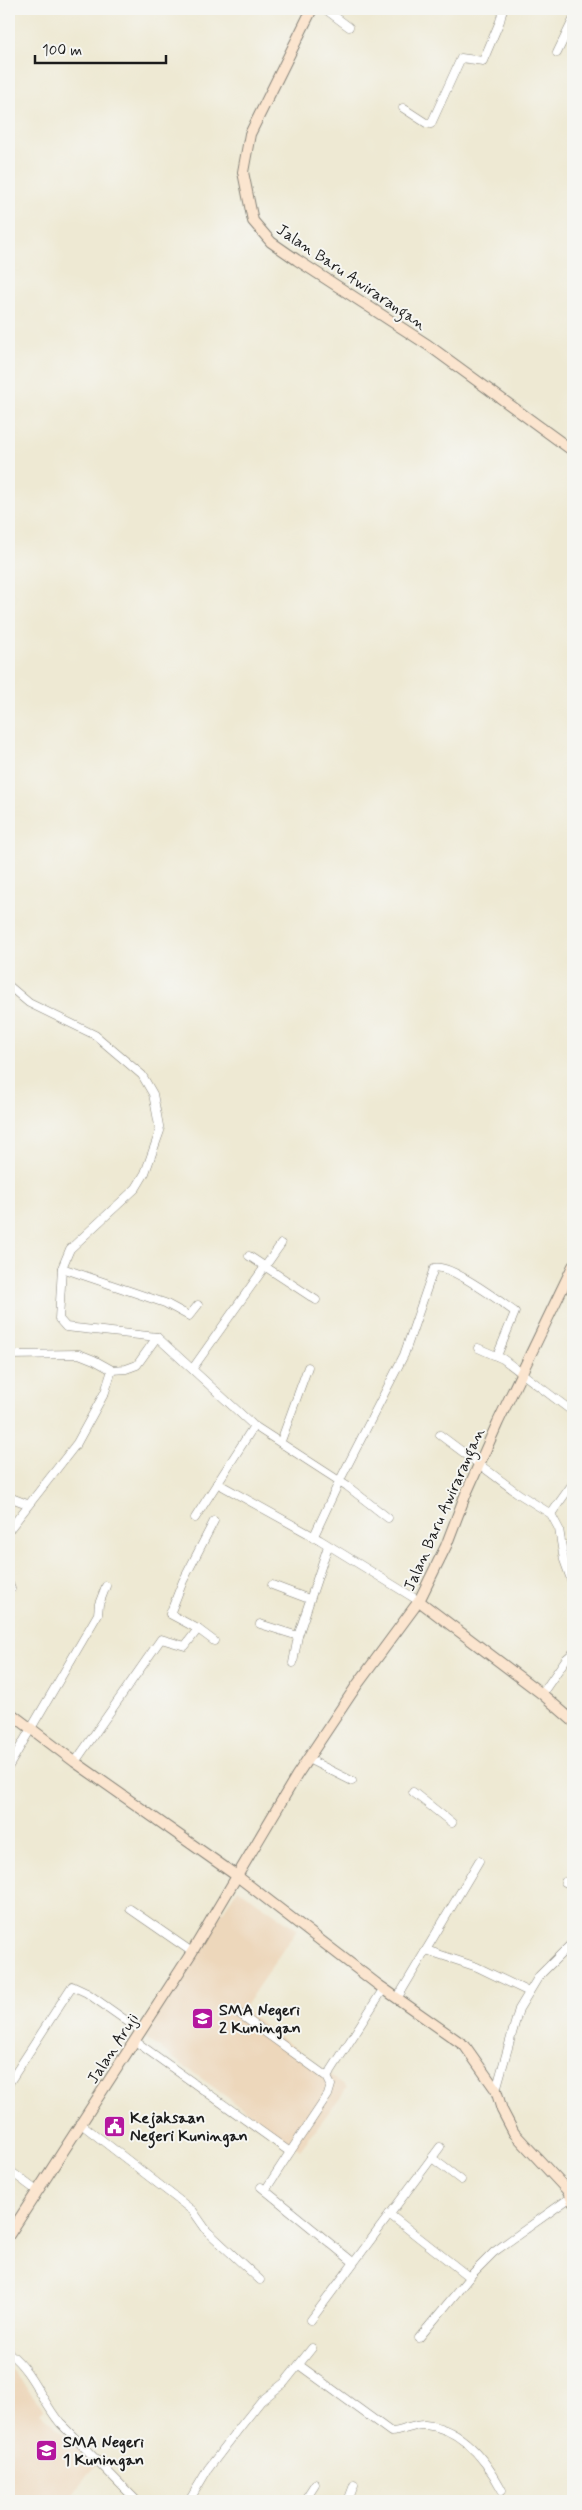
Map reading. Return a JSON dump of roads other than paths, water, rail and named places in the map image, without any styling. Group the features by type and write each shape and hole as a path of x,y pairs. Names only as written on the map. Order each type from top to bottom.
{"street":[{"name":"Jalan Baru Awirarangan","path":"312,9 250,134 243,172 253,221 271,242 428,345 573,451"},
{"path":"325,9 349,28"},
{"path":"403,108 426,123 431,124 461,58 484,61 503,9"},
{"path":"557,53 573,20"},
{"path":"9,986 29,1003 95,1035 142,1075 153,1094 160,1131 145,1172 136,1188 70,1249 62,1268 59,1319 61,1324 66,1327 154,1339 193,1368 220,1396 253,1425 281,1441 340,1481 388,1518"},
{"path":"193,1368 281,1244"},
{"path":"250,1256 316,1300"},
{"path":"313,1538 404,1355 434,1268 439,1267 460,1277 515,1312 497,1356"},
{"path":"62,1268 165,1303 189,1316 198,1305"},
{"name":"Jalan Baru Awirarangan","path":"237,1876 308,1759 357,1685 419,1601 521,1374 572,1273"},
{"path":"9,1355 79,1354 112,1370 126,1369 137,1365 154,1339"},
{"path":"478,1348 497,1356 573,1412"},
{"path":"281,1441 308,1367"},
{"path":"9,1530 18,1520 27,1504 77,1443 105,1392 112,1370"},
{"path":"195,1518 252,1429"},
{"path":"440,1435 480,1462 519,1494 551,1514 559,1529 564,1560 573,1585"},
{"path":"551,1514 573,1482"},
{"path":"217,1483 328,1546 419,1601 544,1691 573,1719"},
{"path":"9,1497 27,1504"},
{"path":"214,1521 183,1581 170,1614 198,1629 214,1641"},
{"path":"294,1663 298,1636 309,1598 328,1546"},
{"path":"272,1585 309,1598"},
{"path":"9,1766 98,1614 99,1604 106,1586"},
{"path":"260,1624 298,1636"},
{"path":"75,1762 161,1639 185,1646 198,1629"},
{"path":"544,1691 552,1678 573,1653"},
{"path":"9,1712 75,1762 237,1876 384,1988 465,2046 496,2090 502,2110 514,2133 571,2193 494,2252 469,2277 419,2338"},
{"path":"308,1759 352,1781"},
{"path":"413,1792 452,1823"},
{"path":"398,1997 479,1861"},
{"name":"Jalan Aruji","path":"9,2235 192,1952 237,1876"},
{"path":"565,1882 573,1886"},
{"path":"130,1908 192,1952"},
{"path":"496,2090 519,2009 539,1976 573,1942"},
{"path":"426,1950 477,1967 529,1992"},
{"path":"9,2083 72,1986 80,1988 141,2031"},
{"path":"327,2077 384,1988"},
{"path":"237,2012 327,2077 331,2085 328,2095 290,2152 263,2188 353,2262"},
{"path":"135,2041 290,2152"},
{"path":"80,2123 193,2211 207,2231 260,2280"},
{"path":"311,2320 440,2148"},
{"path":"432,2158 461,2180"},
{"path":"9,2170 37,2191"},
{"path":"389,2214 469,2277"},
{"path":"189,2501 208,2469 246,2420 262,2401 284,2383 312,2348"},
{"path":"9,2353 30,2373 51,2412 60,2423 137,2501"},
{"path":"299,2365 391,2432 406,2427 426,2425 458,2436 490,2468 502,2490"},
{"path":"304,2501 315,2484"},
{"path":"348,2501 354,2485"}],"place":[{"name":"SMA Negeri 2 Kuningan","path":"203,2018"},
{"name":"Kejaksaan Negeri Kuningan","path":"114,2126"},
{"name":"SMA Negeri 1 Kuningan","path":"47,2450"}]}
